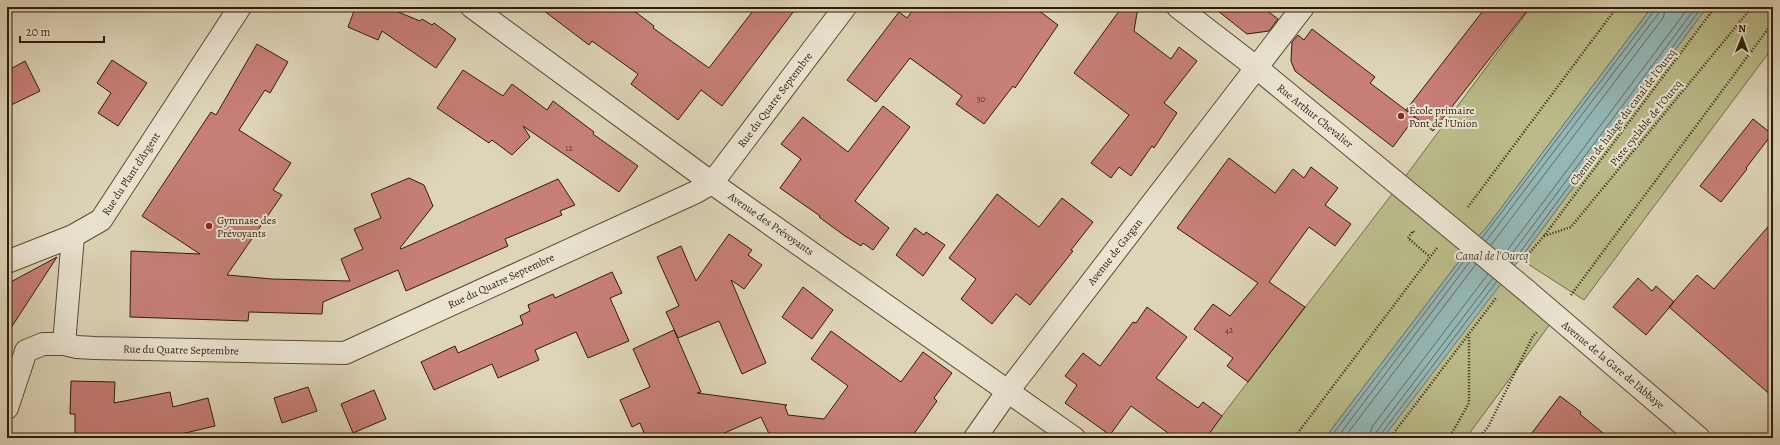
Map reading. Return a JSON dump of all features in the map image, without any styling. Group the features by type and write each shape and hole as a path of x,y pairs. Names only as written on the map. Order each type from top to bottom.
{"street":[{"name":"Rue du Plant d'Argent","path":"7,262 73,236 101,220 240,7"},
{"name":"Avenue des Prévoyants","path":"472,7 712,183 1074,438"},
{"name":"Rue du Quatre Septembre","path":"64,344 77,347 94,348 344,353 696,192 712,183 845,7"},
{"name":"Rue Arthur Chevalier","path":"1178,7 1257,68 1527,291"},
{"name":"Avenue de Gargan","path":"975,438 1008,391 1303,7"},
{"path":"7,408 26,351 43,344 64,344 73,236"},
{"name":"Avenue de la Gare de l'Abbaye","path":"1527,291 1699,438"}],"path":[{"name":"Chemin de halage du canal de l'Ourcq","path":"1544,236 1716,7"},
{"name":"Piste cyclable de l'Ourcq","path":"1544,236 1571,227 1752,7"},
{"path":"1479,438 1488,428 1533,336 1556,316 1773,22"},
{"path":"1390,438 1468,336 1469,403 1449,438"}],"green space":[{"path":"1531,7 1652,7 1486,228 1470,245 1325,438 1205,438 1399,185"},
{"path":"1707,7 1773,7 1773,47 1584,300 1520,259"},
{"path":"1506,276 1556,316 1466,438 1383,438"}],"water":[{"name":"Canal de l'Ourcq","path":"1652,7 1707,7 1520,259 1383,438 1325,438 1470,245 1486,228"}],"building":[{"path":"349,7 392,7 391,9 420,21 422,19 432,25 434,23 456,39 436,68 382,31 378,40 348,27 354,11"},
{"path":"539,7 629,7 654,26 653,28 709,68 756,7 797,7 722,106 701,90 678,120 631,84 638,74 592,41 589,45"},
{"path":"915,7 1034,7 1058,25 1015,88 1013,86 984,124 956,104 962,96 910,58 876,102 847,80 899,12 907,18"},
{"path":"1122,7 1138,7 1134,31 1171,59 1179,47 1197,61 1164,103 1177,113 1154,148 1152,146 1131,176 1119,167 1111,178 1091,163 1129,115 1074,73"},
{"path":"1213,7 1262,7 1278,19 1269,31 1247,34"},
{"path":"1486,7 1530,7 1433,131 1406,110"},
{"path":"1312,29 1375,77 1370,83 1415,117 1393,147 1295,71 1291,61 1292,42 1298,35 1304,40"},
{"path":"257,44 288,62 270,93 265,90 239,130 291,163 273,190 282,195 227,275 272,279 350,281 341,259 363,249 354,229 381,218 371,194 409,178 424,185 433,206 400,248 401,249 558,179 575,205 560,211 562,215 505,239 508,246 406,291 398,270 323,302 322,314 249,312 248,321 130,317 131,251 200,254 142,216 211,112 216,115"},
{"path":"112,60 147,83 118,126 98,113 111,93 97,83"},
{"path":"25,61 40,91 7,107 7,71"},
{"path":"463,70 503,96 512,84 547,110 553,101 594,132 593,134 638,166 619,192 523,126 530,137 512,155 492,140 489,143 437,108"},
{"path":"883,106 910,127 855,201 889,228 873,250 863,243 861,246 845,236 819,217 820,216 780,188 801,159 781,144 803,117 848,152"},
{"path":"1753,119 1772,134 1721,202 1700,186"},
{"path":"1229,158 1275,193 1293,169 1304,178 1311,167 1338,188 1325,205 1351,224 1335,246 1309,227 1269,282 1305,307 1248,382 1227,366 1233,358 1194,329 1213,304 1230,316 1258,283 1177,228"},
{"path":"997,194 1039,227 1062,198 1093,222 1071,250 1073,251 1030,305 1016,294 992,324 961,299 976,279 949,258"},
{"path":"1773,221 1773,397 1669,307 1697,275 1714,289"},
{"path":"915,228 924,235 926,232 945,245 923,276 896,255"},
{"path":"729,234 752,250 748,255 762,265 744,289 731,280 766,363 742,374 719,321 678,338 666,312 679,306 657,257 681,246 696,281"},
{"path":"57,257 7,334 7,284"},
{"path":"612,272 622,293 610,298 629,341 588,358 576,332 535,350 539,360 498,378 492,364 434,390 421,362 455,346 458,353 523,324 520,316 530,311 528,305 553,294 555,298"},
{"path":"1638,278 1652,291 1656,286 1674,302 1646,335 1613,307"},
{"path":"803,287 833,310 812,339 782,317"},
{"path":"1147,307 1187,337 1156,378 1198,408 1203,402 1222,416 1206,438 1175,438 1131,406 1110,435 1065,403 1077,385 1065,376 1083,353 1100,366 1133,322 1136,323"},
{"path":"674,330 701,392 697,393 787,405 785,406 788,415 824,419 848,386 811,359 831,331 901,382 923,352 952,373 934,398 937,401 911,438 771,438 761,417 713,438 646,438 640,423 632,427 620,400 650,387 633,349"},
{"path":"71,381 115,382 114,403 170,392 173,407 208,398 215,426 164,438 75,438 75,414 70,414"},
{"path":"308,387 317,411 282,423 274,398"},
{"path":"374,390 386,419 353,433 341,404"},
{"path":"1560,396 1581,412 1580,414 1609,438 1528,438"}],"place":[{"name":"École primaire Pont de l'Union","path":"1401,116"},
{"name":"Gymnase des Prévoyants","path":"209,226"}]}
